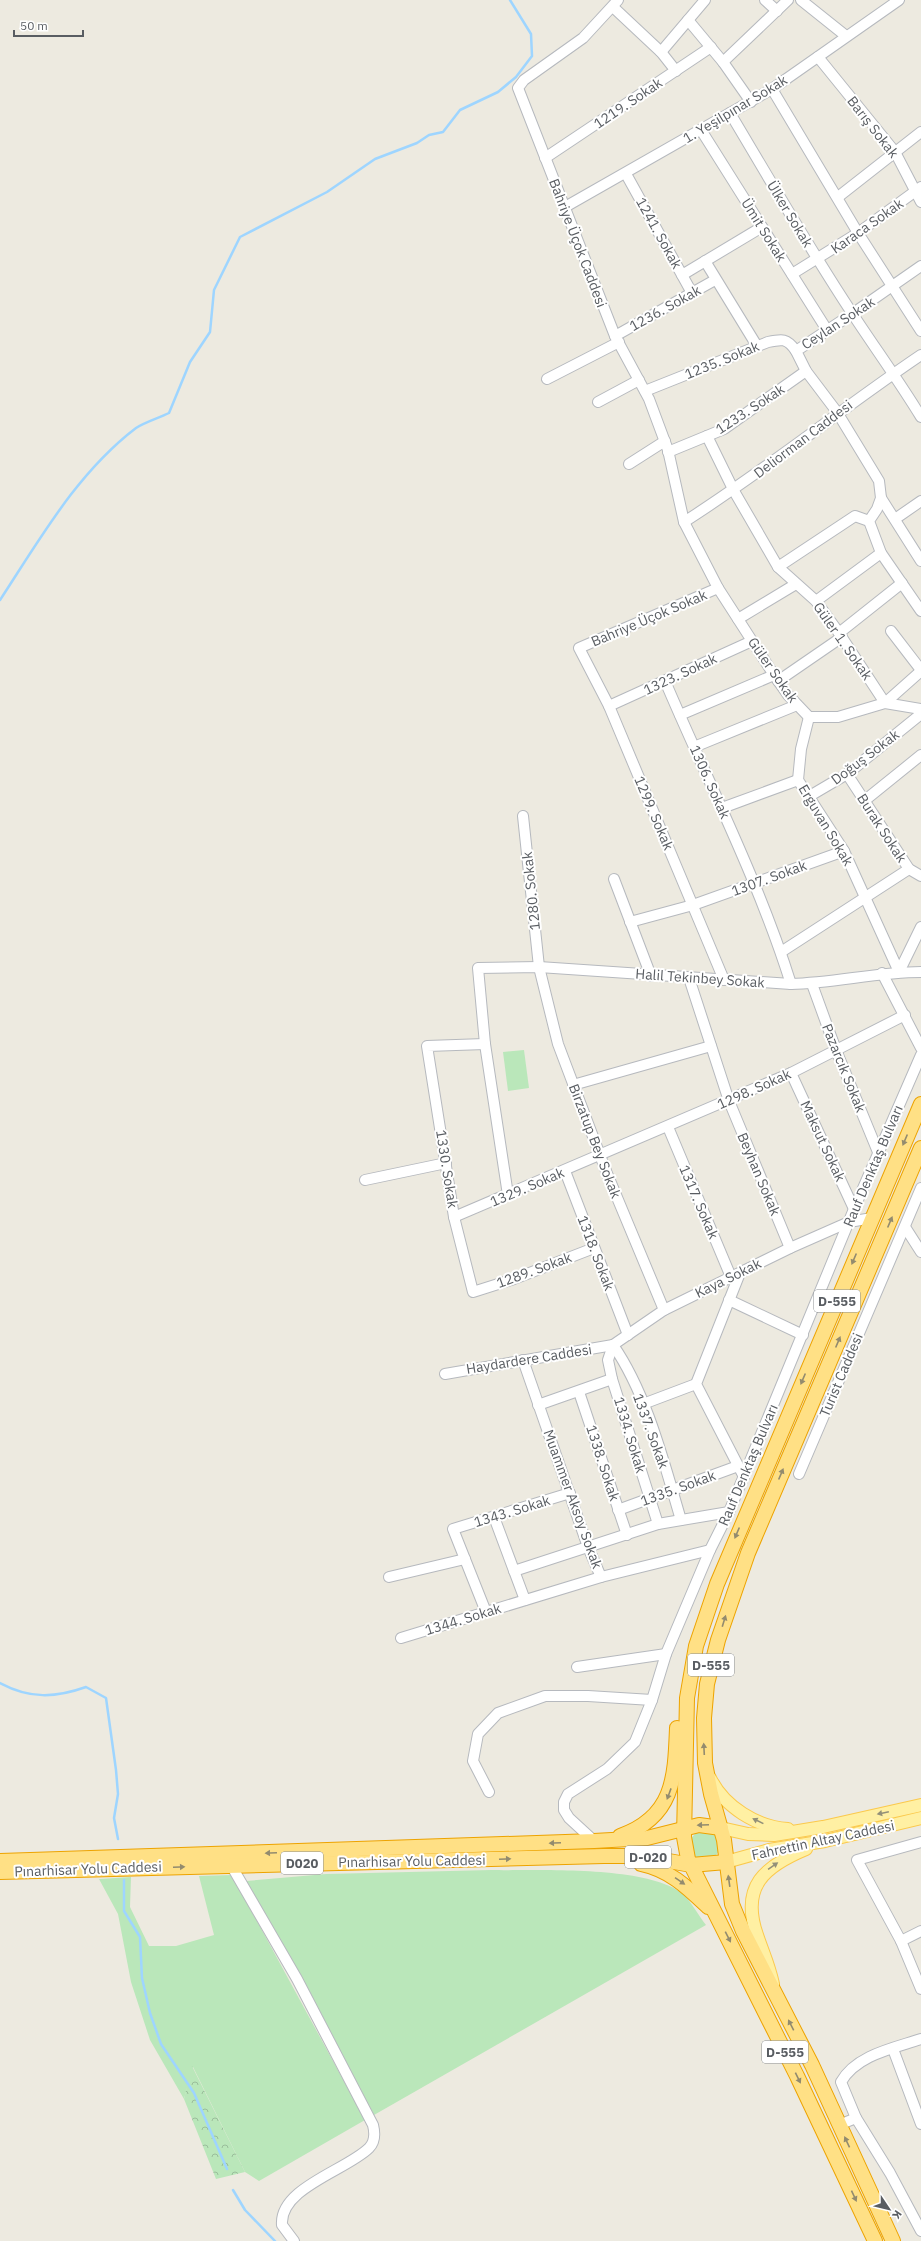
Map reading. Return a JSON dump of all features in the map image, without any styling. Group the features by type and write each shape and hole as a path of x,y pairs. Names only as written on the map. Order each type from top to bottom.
{"highway":[{"name":"Rauf Denktaş Bulvarı","path":"684,1829 687,1698 696,1646 717,1584 753,1497 921,1104"},
{"name":"D-555","path":"894,2241 812,2065 743,1931 732,1904 721,1828 706,1771 703,1733 705,1702 720,1634 748,1553 921,1148"},
{"path":"594,1841 620,1835 636,1829 653,1817 665,1803 674,1774 682,1690 696,1646"},
{"name":"Pınarhisar Yolu Caddesi","path":"0,1861 594,1841 647,1838 699,1825 721,1828"},
{"name":"D-555","path":"684,1829 685,1845 691,1865 798,2076 875,2241"},
{"path":"604,1856 650,1866 663,1871 687,1886 718,1917"},
{"name":"Pınarhisar Yolu Caddesi","path":"0,1872 604,1856 641,1856 691,1865 726,1862"}],"main road":[{"path":"706,1771 721,1797 740,1811 759,1821 782,1829 823,1827"},
{"name":"Fahrettin Altay Caddesi","path":"721,1828 740,1833 765,1836 823,1827 921,1805"},
{"name":"Fahrettin Altay Caddesi","path":"726,1862 769,1850 825,1841 921,1818"},
{"path":"775,1992 770,1966 757,1935 753,1919 755,1891 759,1880 772,1865 825,1841"}],"street":[{"path":"661,52 705,0"},
{"path":"765,0 777,11"},
{"path":"723,62 788,0"},
{"path":"801,0 846,36"},
{"name":"1. Yeşilpınar Sokak","path":"565,208 772,89 899,0"},
{"path":"616,3 661,52 676,71"},
{"name":"Bahriye Üçok Caddesi","path":"616,3 583,38 524,80 518,88 617,339 645,391 665,441 684,522"},
{"path":"688,20 723,62 751,102"},
{"name":"1219. Sokak","path":"545,158 711,47"},
{"name":"Barış Sokak","path":"818,57 895,152 918,190 921,202"},
{"path":"772,89 838,197 858,233 894,286 921,331"},
{"name":"Ülker Sokak","path":"730,114 852,314 894,373 921,417"},
{"name":"Ümit Sokak","path":"701,130 827,330"},
{"path":"838,197 921,132"},
{"name":"1241. Sokak","path":"626,174 692,293"},
{"name":"Karaca Sokak","path":"792,274 818,260 918,190"},
{"path":"682,275 762,227"},
{"path":"705,261 715,280 757,346"},
{"name":"Ceylan Sokak","path":"881,498 880,481 837,412 806,371 796,351 894,286 921,266"},
{"name":"1236. Sokak","path":"547,379 715,280"},
{"name":"1235. Sokak","path":"645,391 757,346 783,339 790,342 796,351"},
{"name":"Deliorman Caddesi","path":"684,522 734,491 837,412 921,355"},
{"name":"1233. Sokak","path":"668,452 707,436 737,420 806,371"},
{"path":"598,402 639,380"},
{"name":"Güler 1. Sokak","path":"707,436 734,491 778,567 816,601 841,635 885,703"},
{"path":"629,464 665,441"},
{"path":"881,498 921,561"},
{"path":"869,521 877,509 881,498"},
{"path":"895,520 921,501"},
{"path":"778,567 855,516 869,521"},
{"path":"869,521 880,553 921,611"},
{"name":"Güler Sokak","path":"684,522 718,588 776,678 809,717"},
{"path":"816,601 880,553"},
{"path":"680,715 776,678 841,635 902,583"},
{"path":"738,619 796,584"},
{"name":"Bahriye Üçok Sokak","path":"579,648 718,588"},
{"path":"885,703 921,670 891,631"},
{"name":"1323. Sokak","path":"609,706 752,641"},
{"name":"1299. Sokak","path":"579,648 609,706 724,980"},
{"name":"1306. Sokak","path":"665,681 755,883"},
{"path":"809,717 838,716 885,703 921,709"},
{"path":"694,747 798,705"},
{"name":"Doğuş Sokak","path":"808,797 847,774 921,714"},
{"name":"Erguvan Sokak","path":"809,717 801,749 798,780 844,851 899,972"},
{"path":"864,800 921,755"},
{"name":"Burak Sokak","path":"847,774 909,869 921,876"},
{"path":"722,808 798,780"},
{"name":"1280. Sokak","path":"523,816 540,967"},
{"name":"1307. Sokak","path":"630,922 693,905 844,851"},
{"path":"781,952 909,869"},
{"path":"614,879 651,976"},
{"path":"755,883 781,952 791,984"},
{"path":"899,972 921,927"},
{"name":"Halil Tekinbey Sokak","path":"485,1044 478,968 540,967 651,976 791,984 812,984 882,973 921,972"},
{"name":"Birzatup Bey Sokak","path":"540,967 558,1044 573,1086 600,1156 664,1310"},
{"path":"882,973 921,1048"},
{"name":"Beyhan Sokak","path":"690,978 728,1101 790,1248"},
{"name":"Pazarcık Sokak","path":"812,984 836,1050 878,1152"},
{"name":"1298. Sokak","path":"600,1156 791,1073 904,1015"},
{"path":"485,1044 508,1195"},
{"name":"1330. Sokak","path":"473,1292 454,1218 427,1046 485,1044"},
{"path":"573,1086 711,1046"},
{"name":"Rauf Denktaş Bulvarı","path":"594,1841 569,1818 564,1810 564,1802 568,1794 607,1769 635,1742 652,1700 666,1654 710,1550 729,1512 804,1336 854,1209 921,1055"},
{"name":"Maksut Sokak","path":"791,1073 854,1209"},
{"name":"1317. Sokak","path":"668,1127 735,1275"},
{"name":"1329. Sokak","path":"454,1218 600,1156"},
{"path":"366,1180 446,1163"},
{"name":"1318. Sokak","path":"565,1170 628,1335"},
{"name":"Turist Caddesi","path":"799,1474 905,1227 918,1202 921,1188"},
{"path":"900,1198 918,1202"},
{"name":"Kaya Sokak","path":"613,1345 664,1310 790,1248 849,1222 872,1218"},
{"path":"905,1227 921,1252"},
{"name":"1289. Sokak","path":"473,1292 594,1248"},
{"path":"643,1404 696,1384 729,1300 735,1275"},
{"path":"729,1300 804,1336"},
{"name":"Haydardere Caddesi","path":"445,1374 613,1345"},
{"name":"1334. Sokak","path":"613,1345 608,1360 612,1379 658,1524"},
{"name":"1337. Sokak","path":"613,1345 624,1361 643,1404 681,1520"},
{"name":"Muammer Aksoy Sokak","path":"522,1360 588,1547 602,1578 710,1550"},
{"path":"538,1405 579,1392 612,1379"},
{"path":"696,1384 753,1497"},
{"name":"1338. Sokak","path":"579,1392 626,1535"},
{"path":"817,1392 832,1398"},
{"name":"1335. Sokak","path":"618,1510 738,1466"},
{"name":"1343. Sokak","path":"465,1559 453,1529 570,1493"},
{"path":"514,1571 658,1524 729,1512"},
{"path":"494,1517 525,1600"},
{"path":"389,1577 465,1559 486,1612"},
{"name":"1344. Sokak","path":"401,1638 602,1578"},
{"path":"577,1667 666,1654"},
{"path":"489,1792 473,1761 478,1734 498,1713 545,1696 588,1696 652,1700"},
{"path":"921,1842 857,1860 901,1941 921,1989"},
{"path":"231,1865 300,1986 373,2125 375,2133 369,2148 315,2182 288,2205 283,2212 282,2225 294,2241"},
{"path":"901,1941 921,1931"},
{"path":"921,2039 861,2062 845,2075 841,2082 856,2118 890,2173 921,2231"},
{"path":"893,2049 921,2124"},
{"path":"839,2125 856,2118"}],"green space":[{"path":"524,1050 529,1088 508,1091 503,1052"},
{"path":"705,1830 711,1831 719,1839 719,1851 711,1859 705,1860 699,1859 691,1851 690,1845 691,1839 699,1831"},
{"path":"491,1870 564,1870 620,1874 646,1879 668,1885 684,1895 706,1925 374,2115 315,2003 246,1881 326,1874"},
{"path":"232,1875 365,2120 259,2181 245,2172 193,2067 184,2099 150,2040 131,1982 118,1914 99,1879 131,1877 130,1907 149,1946 176,1946 214,1935 199,1876"},
{"path":"192,2066 245,2172 216,2179 184,2099"}],"waterway":[{"path":"0,600 61,508 95,465 136,428 169,413 190,362 210,332 214,290 240,237 327,192 375,159 417,143 429,135 443,132 460,110 498,92 516,77 532,56 531,34 510,0"},
{"path":"0,1683 22,1692 43,1695 53,1695 75,1691 86,1687 106,1698 116,1770 118,1794 114,1818 118,1839"},
{"path":"124,1880 124,1911 140,1937 142,1978 150,2013 161,2044 194,2093 227,2169"},
{"path":"233,2190 245,2210 275,2241"}]}
